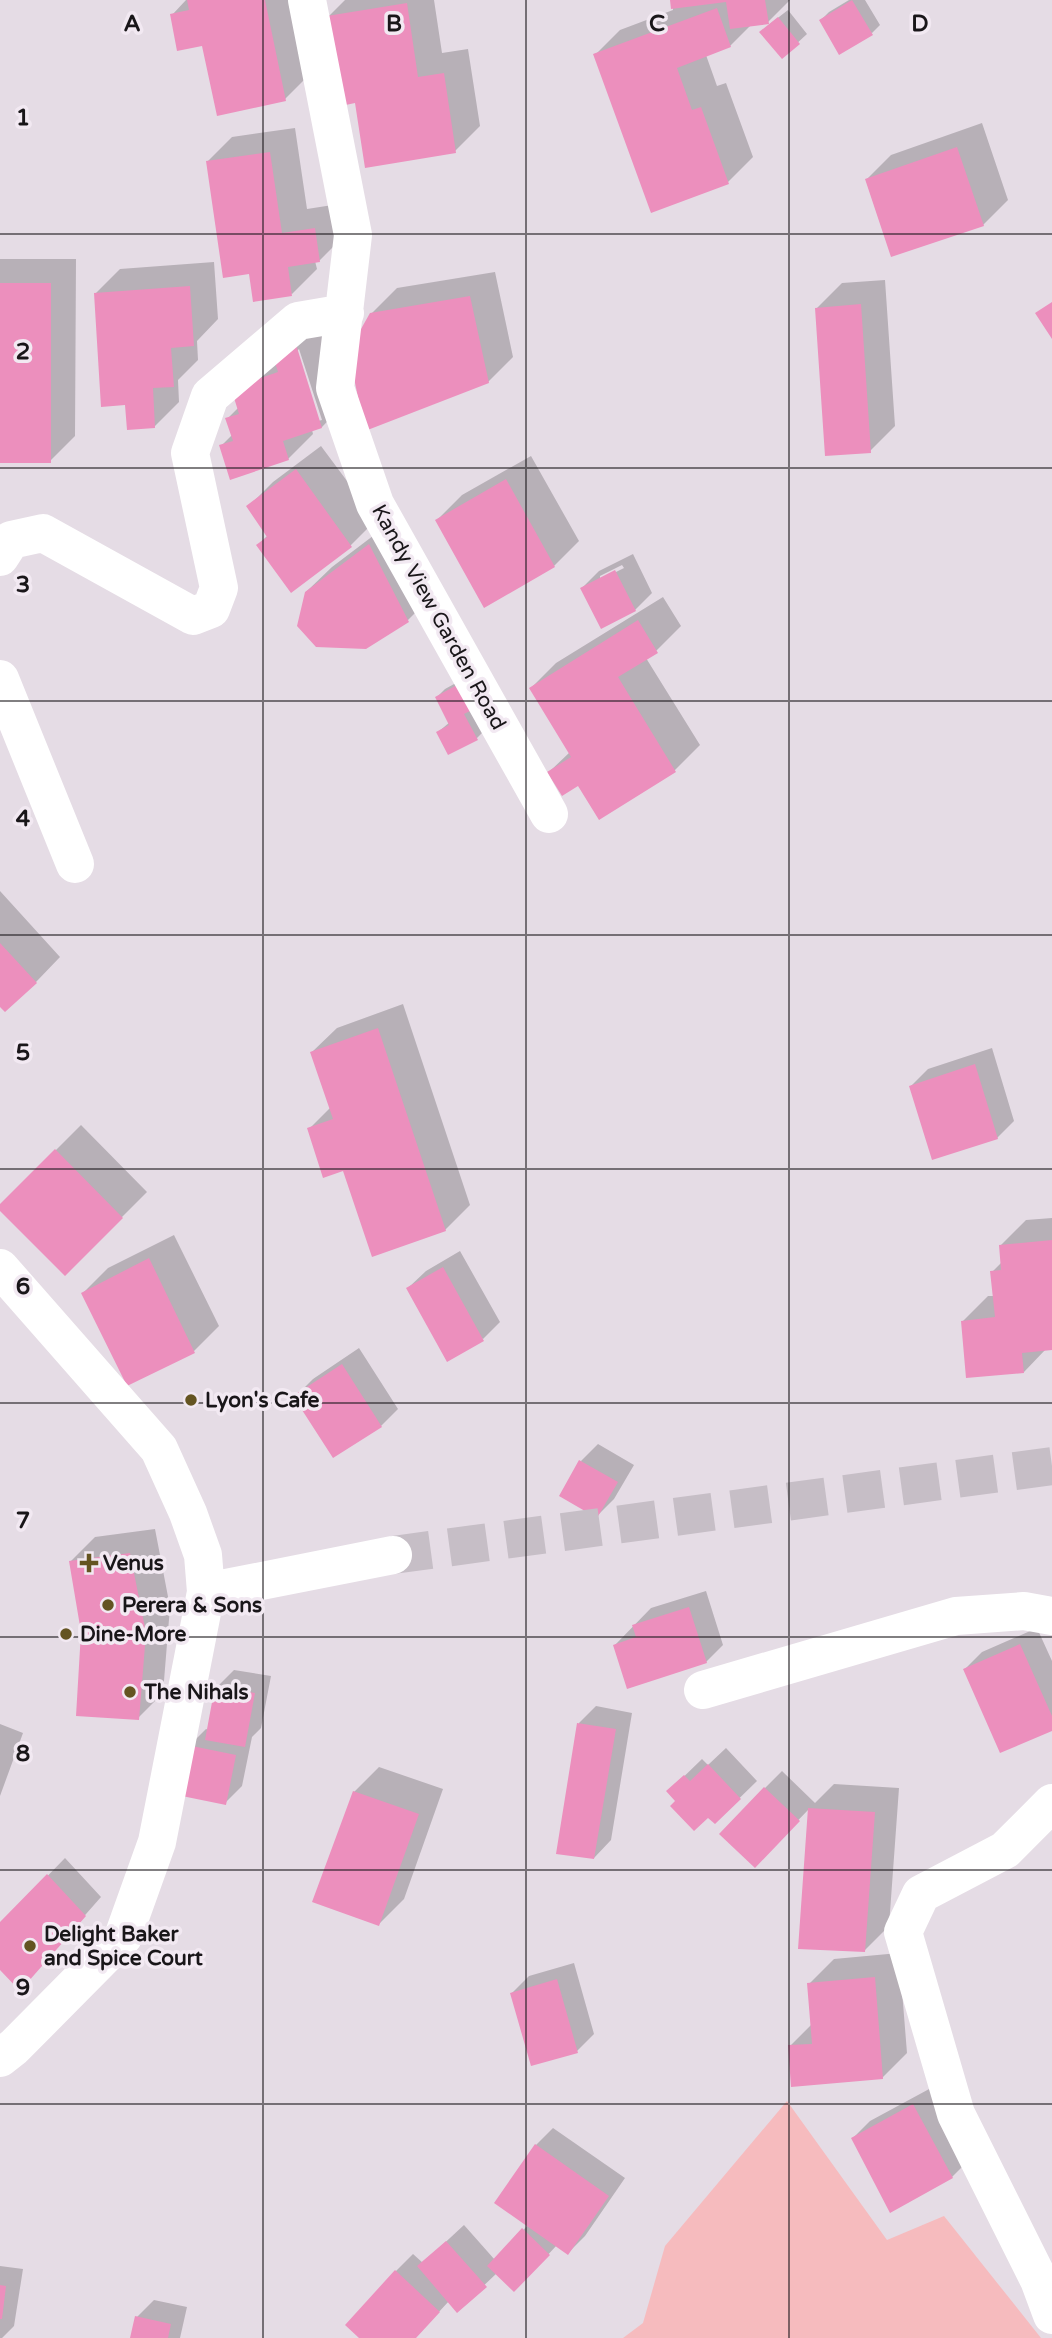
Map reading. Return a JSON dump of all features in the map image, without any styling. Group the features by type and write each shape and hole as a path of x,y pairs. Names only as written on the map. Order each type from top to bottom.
{"street":[{"name":"Kandy View Garden Road","path":"307,0 353,235 335,388 374,504 549,814"},
{"path":"0,557 11,540 43,533 193,616 211,609 219,588 190,453 210,396 298,321 345,313"},
{"path":"0,679 75,864"},
{"path":"0,1268 159,1449 188,1513 203,1555 205,1592 157,1842 123,1937 0,2058"},
{"path":"205,1592 393,1555"},
{"path":"702,1690 956,1616 1024,1611 1052,1616"},
{"path":"1052,1803 1005,1850 921,1894 903,1932 956,2115 1039,2280 1052,2313"}],"shaded area":[{"path":"787,2101 887,2240 944,2216 1041,2338 623,2338 643,2323 665,2246"}],"building":[{"path":"187,0 265,0 286,101 217,116 202,46 177,51 170,14 189,10"},
{"path":"670,0 765,0 769,24 730,29 726,2 671,9"},
{"path":"852,0 873,35 839,55 819,20"},
{"path":"407,3 418,77 444,73 456,153 365,168 355,103 341,106 327,16"},
{"path":"717,8 731,47 677,68 692,110 701,107 729,184 651,213 593,54"},
{"path":"778,17 800,44 782,59 759,32"},
{"path":"957,147 984,226 891,257 865,179"},
{"path":"270,152 282,233 315,228 320,262 288,267 292,296 253,302 249,274 223,278 206,161"},
{"path":"0,283 51,283 51,463 0,463"},
{"path":"190,286 194,346 171,348 174,387 153,388 155,428 127,430 125,405 101,407 94,293"},
{"path":"470,296 489,383 365,431 354,378 352,345 370,313"},
{"path":"1052,302 1052,339 1035,313"},
{"path":"861,304 871,453 825,456 815,308"},
{"path":"294,338 322,428 283,441 289,460 230,480 219,445 233,441 225,418 239,414 231,388 278,372 270,347"},
{"path":"296,469 352,547 291,593 256,545 267,537 246,506"},
{"path":"506,479 555,567 484,608 435,520"},
{"path":"369,544 409,622 366,649 316,647 297,626 305,592"},
{"path":"615,570 636,611 601,629 580,588"},
{"path":"638,620 658,653 618,677 676,772 599,820 578,786 562,796 547,772 571,757 529,688"},
{"path":"457,685 470,711 464,714 478,740 448,755 436,732 449,725 435,697"},
{"path":"0,943 37,983 5,1012 0,1007"},
{"path":"378,1028 446,1231 372,1257 343,1171 323,1178 307,1128 333,1119 310,1052"},
{"path":"975,1064 998,1139 932,1160 909,1086"},
{"path":"55,1149 123,1218 65,1276 0,1211 0,1204"},
{"path":"1052,1240 1052,1350 1022,1353 1024,1373 966,1378 961,1321 995,1317 990,1271 1001,1270 999,1245"},
{"path":"149,1258 195,1353 127,1386 81,1293"},
{"path":"443,1267 484,1341 447,1362 406,1288"},
{"path":"342,1364 382,1427 333,1458 293,1396"},
{"path":"579,1460 618,1482 597,1518 559,1496"},
{"path":"130,1553 146,1633 139,1720 76,1716 81,1632 69,1561"},
{"path":"689,1607 707,1663 627,1689 613,1645 636,1637 632,1625"},
{"path":"1020,1644 1052,1716 1052,1731 1000,1753 963,1669"},
{"path":"215,1686 255,1693 245,1747 205,1740"},
{"path":"577,1723 616,1729 594,1859 556,1854"},
{"path":"187,1745 236,1755 226,1805 177,1795"},
{"path":"708,1764 741,1799 715,1824 708,1818 694,1831 670,1806 675,1801 666,1791 684,1775 690,1781"},
{"path":"764,1787 800,1821 755,1868 719,1834"},
{"path":"353,1791 419,1814 379,1926 312,1902"},
{"path":"808,1808 875,1812 865,1952 798,1949"},
{"name":"Delight Baker and Spice Court","path":"47,1874 86,1916 20,1991 0,1970 0,1922"},
{"path":"875,1977 883,2079 791,2087 788,2045 812,2044 807,1983"},
{"path":"557,1979 578,2053 531,2066 510,1993"},
{"path":"913,2104 953,2178 890,2213 851,2138"},
{"path":"535,2144 609,2196 568,2255 494,2203"},
{"path":"522,2228 550,2255 514,2292 487,2266"},
{"path":"446,2241 487,2287 457,2313 417,2266"},
{"path":"395,2270 440,2312 416,2338 359,2338 345,2325"},
{"path":"0,2285 6,2286 2,2319 0,2319"},
{"path":"135,2316 171,2324 168,2338 130,2338"}],"tunnel":[{"path":"393,1555 1052,1466"}],"place":[{"name":"Lyon's Cafe","path":"191,1400"},
{"name":"Venus","path":"89,1563"},
{"name":"Perera & Sons","path":"108,1605"},
{"name":"Dine-More","path":"66,1634"},
{"name":"The Nihals","path":"130,1692"},
{"name":"Delight Baker and Spice Court","path":"30,1946"}]}
